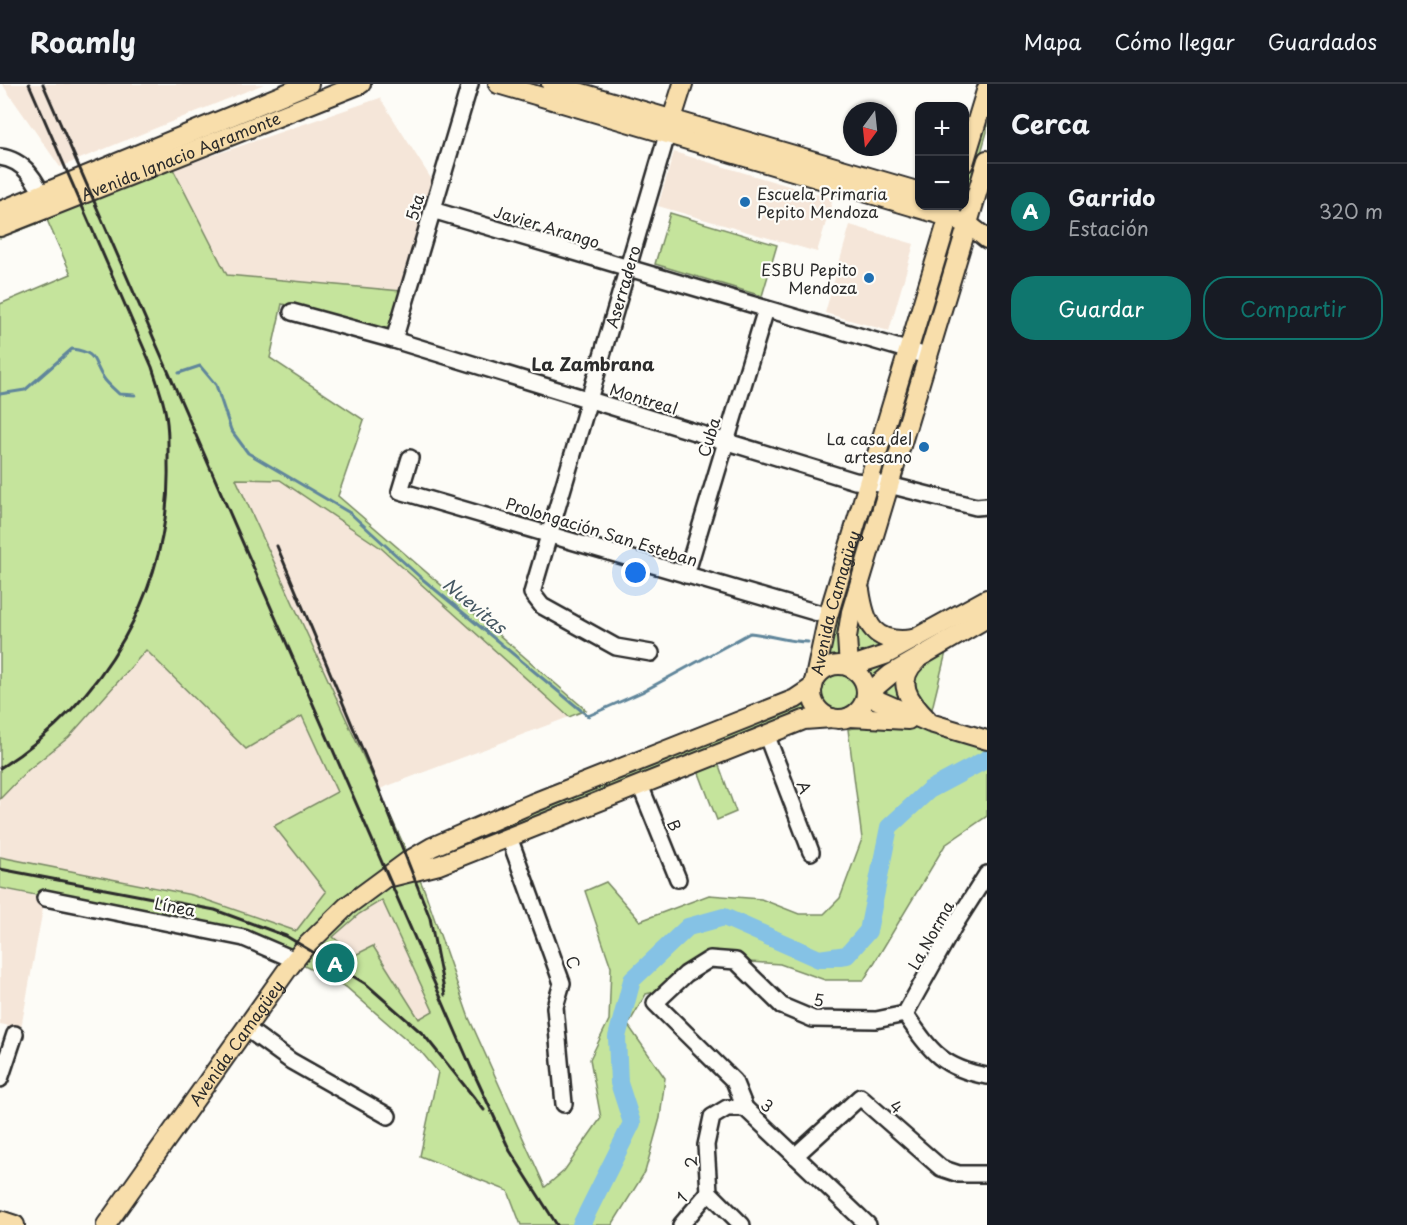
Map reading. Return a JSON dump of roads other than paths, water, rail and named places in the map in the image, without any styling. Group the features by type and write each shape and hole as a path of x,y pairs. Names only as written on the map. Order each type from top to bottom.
{"main road":[{"name":"Avenida Ignacio Agramonte","path":"0,227 45,201 309,84"},
{"name":"Avenida Ignacio Agramonte","path":"0,211 45,201 334,88 361,84"},
{"path":"498,84 670,126 915,191"},
{"path":"551,84 670,126 950,211 968,212 986,237"},
{"name":"Aserradero","path":"670,126 683,84"},
{"path":"966,156 987,88"},
{"name":"Avenida Camagüey","path":"849,667 847,637 850,612 928,356 968,212 987,160"},
{"name":"Avenida Camagüey","path":"106,1225 295,960 347,906 408,861 432,847 533,803 795,699 813,687 828,616 950,211"},
{"path":"859,584 866,622 875,631 900,640 921,637"},
{"path":"987,600 885,655 849,667 831,667 816,678 813,687 814,703 819,710 841,718 861,709 866,695 891,674 987,618"},
{"path":"921,657 908,671 905,689 912,705 930,723"},
{"path":"849,667 862,678 866,695"},
{"path":"866,695 930,723 981,738"},
{"name":"Avenida Camagüey","path":"383,879 439,865 804,720 887,717 930,723"},
{"path":"432,847 439,865"},
{"path":"0,1220 15,1225"}],"street":[{"name":"5ta","path":"394,340 470,84"},
{"name":"Aserradero","path":"651,653 616,646 542,606 532,592 670,126"},
{"path":"0,157 16,161 23,166 45,201"},
{"name":"Javier Arango","path":"432,210 928,356"},
{"name":"Cuba","path":"686,575 766,309"},
{"name":"Montreal","path":"292,312 394,340 868,484 889,485 976,507 987,506"},
{"name":"Prolongación San Esteban","path":"410,458 400,491 828,616"},
{"name":"A","path":"766,734 811,852"},
{"name":"B","path":"640,785 678,879"},
{"name":"C","path":"509,837 562,983 555,1007 564,1104"},
{"name":"La Norma","path":"905,1014 954,926 987,874"},
{"name":"Línea","path":"45,898 244,938 295,960"},
{"name":"5","path":"655,1003 686,974 710,959 736,961 782,1006 813,1019 876,1020 905,1014"},
{"name":"3","path":"655,1003 734,1081 745,1108 868,1225"},
{"path":"905,1014 931,1051 949,1065 987,1076"},
{"path":"246,1028 291,1061 388,1116"},
{"path":"0,1079 15,1034"},
{"name":"4","path":"795,1156 860,1097 941,1168 959,1174 987,1174"},
{"name":"2","path":"709,1192 706,1145 712,1118 727,1108 745,1108"},
{"path":"709,1192 742,1225"},
{"name":"1","path":"681,1225 709,1192"}],"waterway":[{"name":"Nuevitas","path":"0,394 25,390 72,349 91,356 105,380 119,394 135,395"},
{"name":"Nuevitas","path":"179,373 200,366 216,385 231,430 248,453 350,513 420,577 588,716 642,692 750,633 808,642"},
{"path":"581,1225 632,1123 619,1083 617,1037 632,980 688,927 724,917 819,959 847,955 868,931 889,827 929,790 987,759"}],"railway":[{"path":"0,768 37,741 71,710 100,676 124,638 144,598 158,555 166,511 168,465 166,413 152,367 29,84"},
{"path":"43,84 471,1067 510,1151 557,1225"},
{"path":"277,546 379,789 430,918 445,995"},
{"path":"0,869 215,910 286,936 366,984 424,1035 484,1110"}],"place":[{"name":"Escuela Primaria Pepito Mendoza","path":"745,202"},
{"name":"ESBU Pepito Mendoza","path":"869,278"},
{"name":"La casa del artesano","path":"924,447"},
{"name":"Garrido","path":"335,963"}],"district":[{"name":"La Zambrana","path":"593,363"}]}
